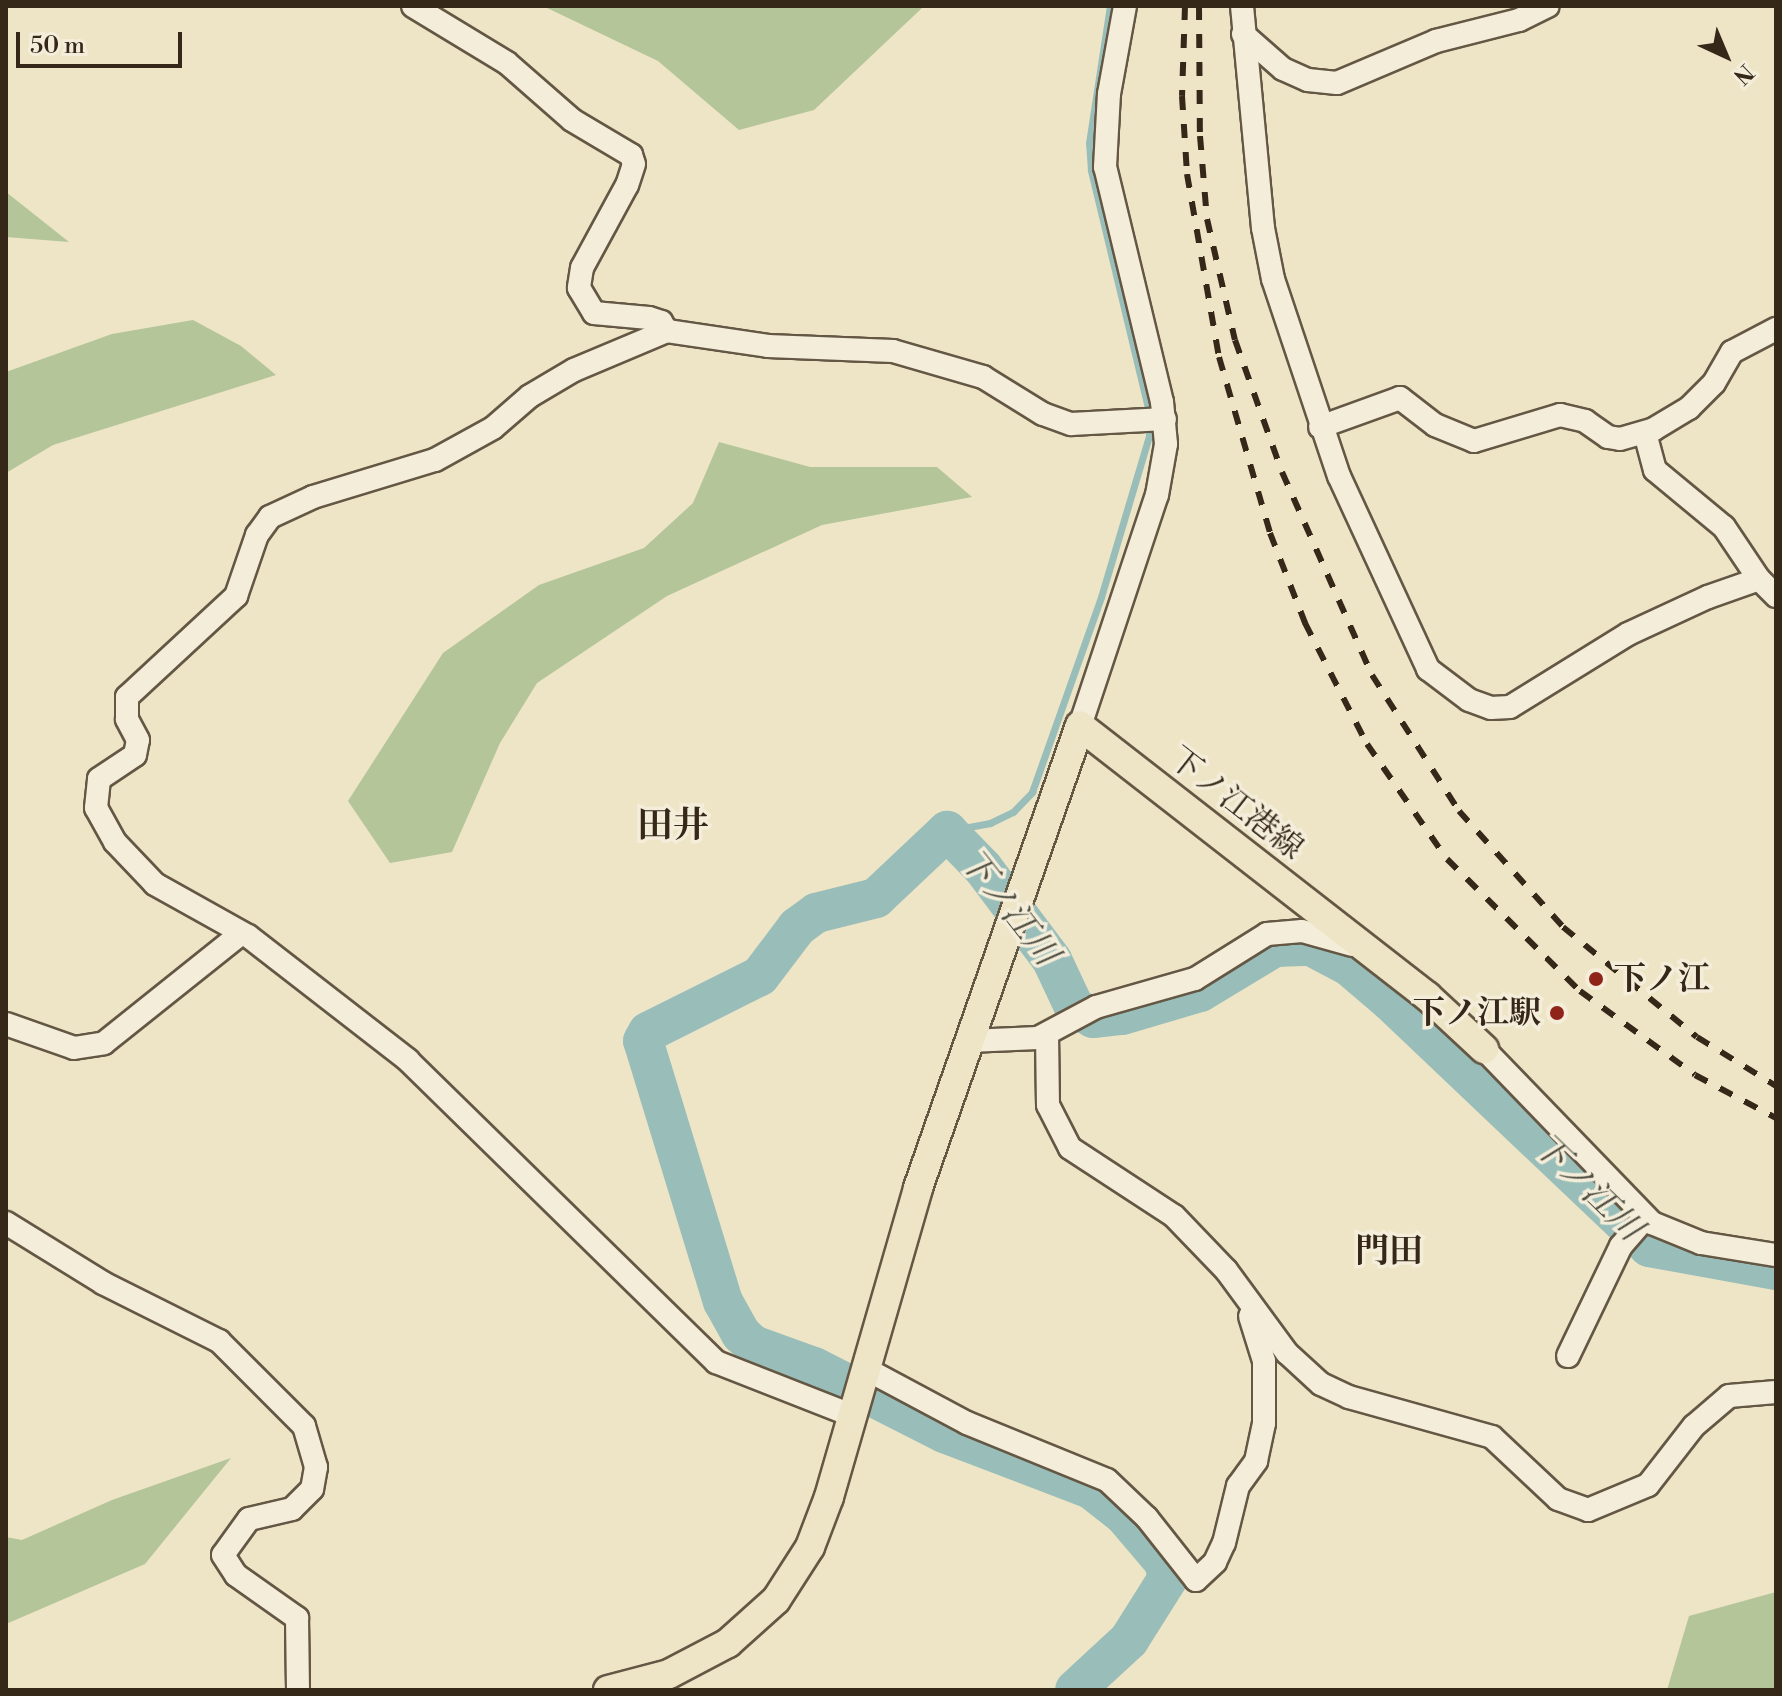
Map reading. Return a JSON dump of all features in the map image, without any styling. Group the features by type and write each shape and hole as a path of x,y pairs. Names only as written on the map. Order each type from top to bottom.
{"main road":[{"path":"608,1690 669,1674 704,1659 769,1608 797,1571 821,1521 864,1370 969,1041 1080,726"},
{"name":"下ノ江港線","path":"1080,726 1373,955 1484,1049"}],"street":[{"path":"413,6 507,63 572,120 631,155 634,164 627,185 582,268 579,288 594,313 649,318 661,322 667,331"},
{"path":"1080,726 1157,495 1165,461 1105,167 1109,94 1125,6"},
{"path":"1242,6 1263,228 1273,279 1320,427 1418,654 1432,674 1479,704 1501,708 1522,703 1646,625 1759,579"},
{"path":"1243,34 1283,69 1308,80 1337,83 1436,41 1519,20 1548,6"},
{"path":"1320,427 1400,398 1435,425 1478,442 1560,415 1585,421 1611,439 1645,433 1695,404 1732,352 1776,329"},
{"path":"851,1415 716,1362 408,1060 242,933 155,884 115,842 96,808 99,779 135,755 138,740 127,719 127,697 236,596 257,535 270,517 313,497 435,460 493,428 530,396 574,370 667,331 768,346 893,351 983,377 1058,421 1100,426 1154,419"},
{"path":"1645,433 1655,470 1724,527 1759,579 1776,596"},
{"path":"969,1041 1012,1042 1047,1034 1087,1012 1195,979 1253,940 1278,932 1328,934 1373,955"},
{"path":"6,1024 74,1048 104,1043 242,933"},
{"path":"1047,1034 1048,1105 1070,1148 1174,1216 1243,1292 1287,1353 1321,1384 1349,1397 1492,1437 1558,1499 1579,1510 1648,1485 1694,1426 1729,1396 1776,1392"},
{"path":"1484,1049 1636,1228 1701,1243 1776,1255"},
{"path":"6,1223 103,1283 219,1341 304,1426 316,1467 305,1499 292,1509 249,1519 223,1555 236,1575 297,1618 298,1690"},
{"path":"1568,1356 1636,1228"},
{"path":"864,1370 967,1423 1107,1480 1147,1518 1196,1580 1215,1562 1224,1543 1238,1486 1256,1461 1264,1423 1264,1361 1243,1292"}],"green space":[{"path":"543,6 922,8 814,110 739,130 658,61"},
{"path":"6,192 69,242 6,237"},
{"path":"193,320 241,346 276,375 53,445 6,473 6,372 112,334"},
{"path":"719,442 810,467 937,467 972,497 822,525 667,596 537,683 500,743 452,852 390,863 348,801 443,653 539,585 644,548 693,503"},
{"path":"231,1458 145,1564 6,1624 6,1537 22,1540 112,1500"},
{"path":"1776,1592 1776,1690 1667,1690 1689,1616"}],"waterway":[{"path":"947,831 990,823 1013,812 1032,792 1101,597 1149,436 1148,408 1091,170 1089,143 1110,6"},
{"name":"下ノ江川","path":"1075,1690 1129,1640 1168,1578 1164,1562 1124,1515 1091,1489 944,1433 814,1367 753,1345 741,1334 723,1302 643,1041 648,1032 760,976 797,927 816,913 876,898 947,831 983,868 1052,960 1074,1007 1093,1018 1122,1015 1200,992 1275,947 1311,946 1349,966 1390,1001 1649,1247 1776,1270"}],"railway":[{"path":"1185,6 1182,96 1187,174 1219,357 1270,533 1305,623 1367,744 1447,859 1580,991 1695,1075 1776,1118"},
{"path":"1199,6 1200,136 1207,219 1235,340 1282,472 1372,675 1459,811 1563,927 1697,1037 1776,1086"}],"place":[{"name":"下ノ江","path":"1596,979"},
{"name":"下ノ江駅","path":"1557,1013"}],"district":[{"name":"田井","path":"673,827"},
{"name":"門田","path":"1389,1253"}]}
